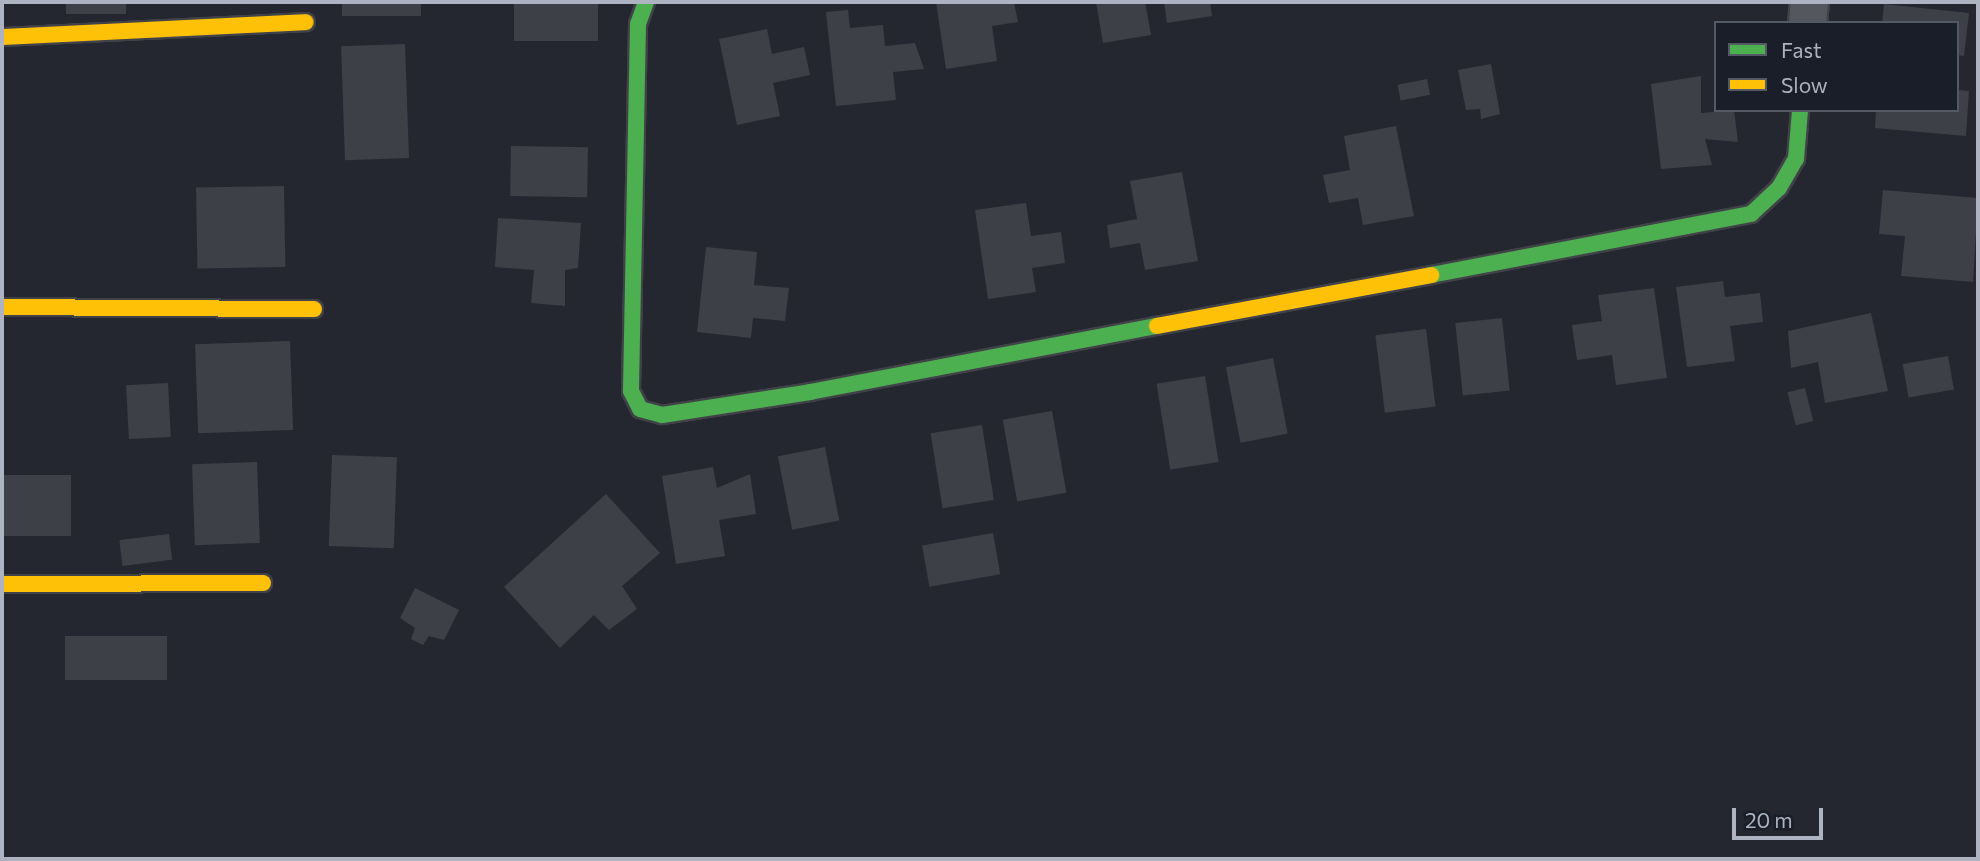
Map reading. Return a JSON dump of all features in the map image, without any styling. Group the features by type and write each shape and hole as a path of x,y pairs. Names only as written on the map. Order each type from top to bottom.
{"street":[{"path":"646,2 638,24 631,391 640,409 662,415 810,392 1751,214 1779,188 1796,159 1800,112"},
{"path":"1807,21 1809,2"},
{"path":"2,37 306,22"},
{"path":"2,307 314,309"},
{"path":"2,584 263,583"}],"building":[{"path":"66,2 126,2 126,14 66,14"},
{"path":"342,2 421,2 421,16 342,16"},
{"path":"514,2 598,2 598,41 514,41"},
{"path":"936,2 1014,2 1018,22 992,26 997,61 946,69"},
{"path":"1096,2 1145,2 1151,35 1103,43"},
{"path":"1164,2 1210,2 1212,16 1167,23"},
{"path":"1884,4 1969,13 1964,56 1959,55 1959,21 1882,21"},
{"path":"848,10 850,28 883,25 885,46 915,43 924,69 893,72 896,100 836,106 826,12"},
{"path":"767,29 772,54 804,47 810,75 773,83 780,116 737,125 719,39"},
{"path":"405,44 409,158 345,160 341,46"},
{"path":"1491,64 1500,114 1481,119 1480,109 1466,110 1458,70"},
{"path":"1701,76 1701,113 1734,112 1738,142 1705,139 1712,165 1661,169 1651,84"},
{"path":"1427,79 1430,95 1401,100 1398,85"},
{"path":"1959,90 1969,91 1966,136 1875,128 1876,112 1959,112"},
{"path":"1396,126 1414,216 1363,225 1358,198 1329,203 1323,175 1350,170 1344,136"},
{"path":"511,146 588,147 587,197 510,196"},
{"path":"1182,172 1198,261 1145,270 1140,243 1110,248 1107,225 1137,219 1130,181"},
{"path":"284,186 285,267 197,269 196,188"},
{"path":"1883,190 1978,198 1973,282 1901,276 1905,236 1879,234"},
{"path":"1026,203 1031,236 1061,232 1065,263 1032,268 1036,292 988,299 975,210"},
{"path":"498,218 581,223 578,268 565,270 565,306 531,303 534,270 495,267"},
{"path":"706,247 757,252 754,285 789,288 785,321 753,318 751,338 697,332"},
{"path":"1723,281 1725,297 1760,293 1763,322 1730,326 1735,361 1687,367 1676,287"},
{"path":"1654,288 1667,378 1616,385 1612,355 1577,360 1572,325 1602,321 1598,295"},
{"path":"1871,313 1888,391 1825,403 1818,362 1791,368 1788,331"},
{"path":"1502,318 1510,391 1463,396 1455,323"},
{"path":"1426,329 1436,406 1385,413 1375,335"},
{"path":"290,341 293,430 198,433 195,344"},
{"path":"1948,356 1954,389 1909,397 1903,364"},
{"path":"1273,358 1288,434 1241,443 1226,367"},
{"path":"1205,376 1219,462 1170,470 1157,384"},
{"path":"168,383 171,437 129,439 126,385"},
{"path":"1805,388 1813,421 1796,425 1788,392"},
{"path":"1052,411 1066,493 1017,501 1003,420"},
{"path":"982,425 994,500 943,508 931,433"},
{"path":"825,447 839,521 792,530 778,456"},
{"path":"332,455 397,457 394,548 329,546"},
{"path":"257,462 260,543 195,545 192,464"},
{"path":"713,467 717,488 750,474 756,514 719,520 725,556 676,564 662,476"},
{"path":"2,475 71,475 71,536 2,536"},
{"path":"606,494 660,553 622,586 637,609 609,630 594,615 560,648 504,587"},
{"path":"993,533 1000,574 929,587 922,546"},
{"path":"169,534 172,560 123,566 119,540"},
{"path":"415,588 459,610 444,640 429,636 423,645 411,639 415,628 400,618"},
{"path":"65,636 167,636 167,680 65,680"}],"traffic: fast":[{"path":"646,2 638,24 631,391 640,409 662,415 810,392 1157,326"},
{"path":"1431,275 1751,214 1779,188 1796,159 1800,112"}],"traffic: slow":[{"path":"2,37 306,22"},
{"path":"1157,326 1431,275"},
{"path":"2,307 314,309"},
{"path":"2,584 263,583"}]}
